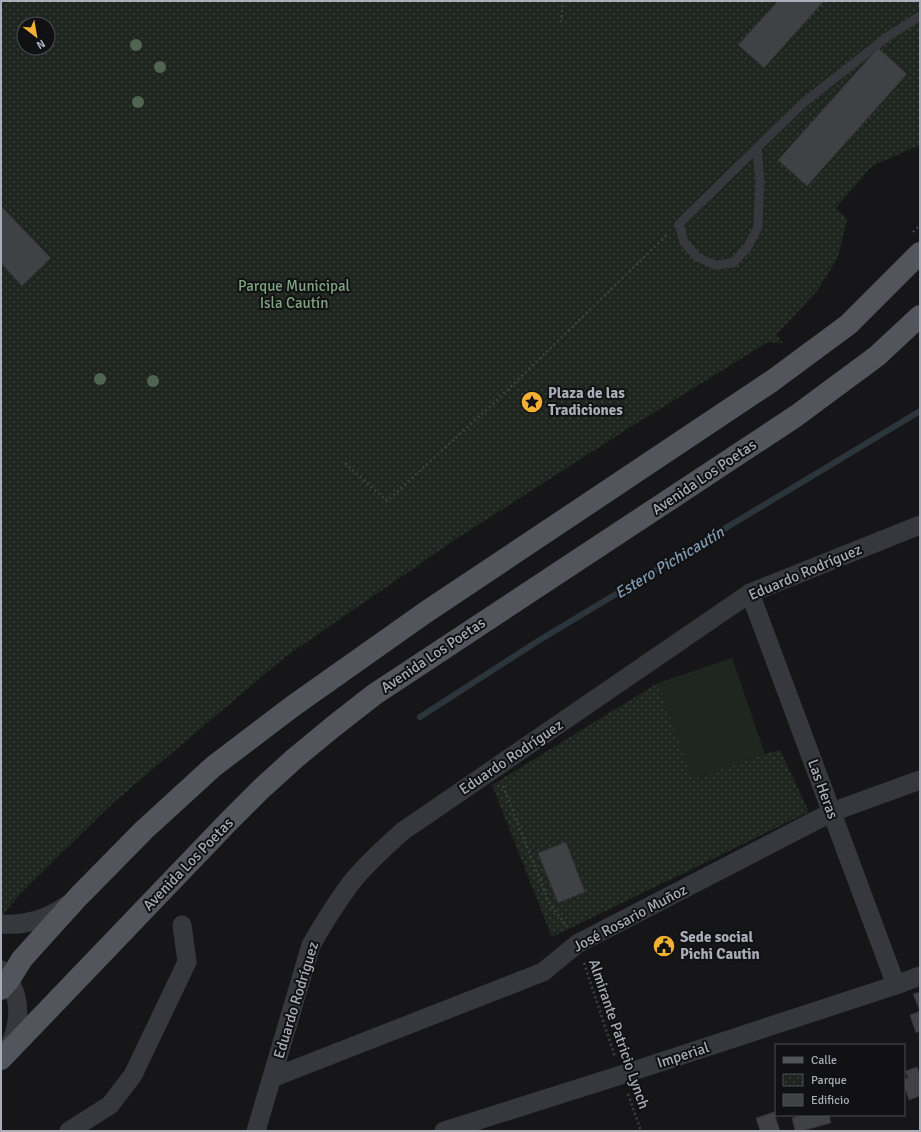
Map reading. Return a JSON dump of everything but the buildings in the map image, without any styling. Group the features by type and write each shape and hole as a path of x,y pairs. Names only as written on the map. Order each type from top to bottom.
{"main road":[{"path":"4,980 78,897 144,830 220,761 293,706 426,612 772,381 849,324 920,253"},
{"name":"Avenida Los Poetas","path":"2,1058 229,821 294,759 334,726 375,694 796,416 877,356 920,316"}],"street":[{"name":"Eduardo Rodríguez","path":"256,1131 311,945 327,918 352,883 376,855 403,831 750,592 920,525"},
{"name":"Las Heras","path":"750,592 896,985"},
{"name":"José Rosario Muñoz","path":"272,1078 544,972 577,944 832,812 920,780"},
{"path":"1,924 23,924 38,920 66,906 78,897"},
{"path":"69,1131 110,1106 133,1075 187,962 182,924"},
{"name":"Imperial","path":"444,1131 621,1075 920,976"},
{"path":"2,1058 10,1046 17,1023 16,999 13,987 4,980"}],"lane":[{"path":"757,148 760,181 758,227 748,248 733,263 715,265 697,257 684,242 679,224 802,104 887,37 920,16"}],"path":[{"path":"561,22 563,1"},
{"path":"346,463 387,501 496,400 679,224"},
{"name":"Almirante Patricio Lynch","path":"496,767 550,906 567,924 577,944 641,1131"}],"green space":[{"name":"Parque Municipal Isla Cautín","path":"1,1 920,1 920,145 872,166 836,208 847,219 838,257 818,290 776,335 783,343 768,342 629,428 456,539 285,657 113,803 20,894 1,917"},
{"path":"732,658 765,754 692,780 658,683"},
{"path":"658,683 692,780 780,750 809,812 552,937 492,785"}],"waterway":[{"name":"Estero Pichicautín","path":"420,717 538,641 920,411"}],"place":[{"name":"Plaza de las Tradiciones","path":"532,402"},
{"name":"Sede social Pichi Cautin","path":"664,946"}]}
